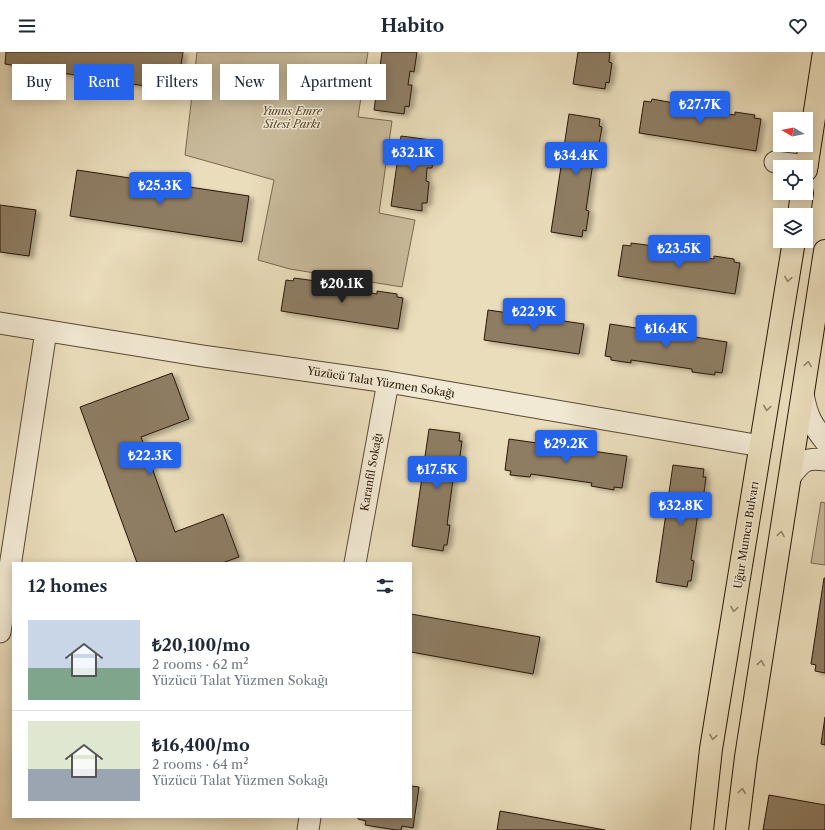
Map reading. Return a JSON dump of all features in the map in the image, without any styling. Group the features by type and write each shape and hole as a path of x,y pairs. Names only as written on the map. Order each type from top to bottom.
{"main road":[{"path":"807,160 824,52"},
{"name":"Uğur Mumcu Bulvarı","path":"702,830 711,749 793,248"},
{"path":"736,830 746,757 825,251"},
{"path":"761,446 794,451"}],"street":[{"name":"Yüzücü Talat Yüzmen Sokağı","path":"0,323 203,356 388,382 761,446"},
{"path":"12,632 0,631 46,331"},
{"name":"Karanfil Sokağı","path":"355,562 388,382"},
{"path":"803,394 808,416 812,425 825,441"},
{"path":"790,477 803,462 815,459 825,460"},
{"path":"308,830 310,818"}],"green space":[{"name":"Yunus Emre Sitesi Parkı","path":"197,52 368,52 366,64 287,64 287,100 361,100 358,117 392,121 379,213 415,220 402,287 290,269 258,260 274,180 185,155 191,100 212,100 212,64 196,64"},
{"path":"821,502 825,503 825,565 811,563"}],"building":[{"path":"6,52 183,52 181,64 142,64 142,86 134,84 134,64 74,64 74,75 66,74 66,64 5,64"},
{"path":"382,52 417,52 414,72 410,71 408,85 412,85 409,107 405,106 404,114 374,110 375,100 386,100 386,64 380,64"},
{"path":"578,52 610,52 609,62 612,63 609,83 606,82 605,89 573,84"},
{"path":"652,99 674,103 674,106 735,115 735,112 755,115 754,118 761,119 756,151 639,133 644,101 651,102"},
{"path":"569,114 600,119 599,126 602,127 598,150 595,149 586,210 589,211 586,231 583,230 582,237 551,232"},
{"path":"401,136 431,140 430,146 435,147 432,168 427,168 426,181 429,182 427,203 422,203 422,211 391,206"},
{"path":"77,170 249,196 242,242 70,216"},
{"path":"0,205 36,210 29,256 0,252"},
{"path":"631,243 654,246 653,250 714,259 714,256 734,259 734,262 740,263 735,294 618,276 623,245 631,246"},
{"path":"294,278 316,281 316,284 377,294 377,291 397,294 397,297 403,298 398,329 281,311 286,280 293,281"},
{"path":"488,310 584,324 579,354 484,340"},
{"path":"610,324 727,342 722,373 715,372 715,375 692,372 692,369 631,360 631,363 611,360 611,357 605,356"},
{"path":"172,373 189,419 141,437 175,532 223,514 239,557 225,562 137,562 80,407"},
{"path":"429,429 460,433 459,441 462,441 459,464 455,464 447,525 450,525 447,545 444,545 443,551 412,546"},
{"path":"509,439 627,456 622,488 614,487 614,490 591,486 592,483 531,474 530,477 510,475 511,471 505,470"},
{"path":"673,465 704,469 703,477 706,477 703,500 700,500 691,560 694,561 691,581 688,581 687,587 656,582"},
{"path":"824,578 825,673 815,671 816,665 811,664"},
{"path":"412,614 540,637 533,674 412,652"},
{"path":"825,717 825,745 821,744"},
{"path":"412,786 419,787 413,828 402,826 401,830 396,830 365,825 366,821 358,819 412,818"},
{"path":"769,795 825,805 825,830 763,830"},
{"path":"500,811 605,830 497,830"}]}
